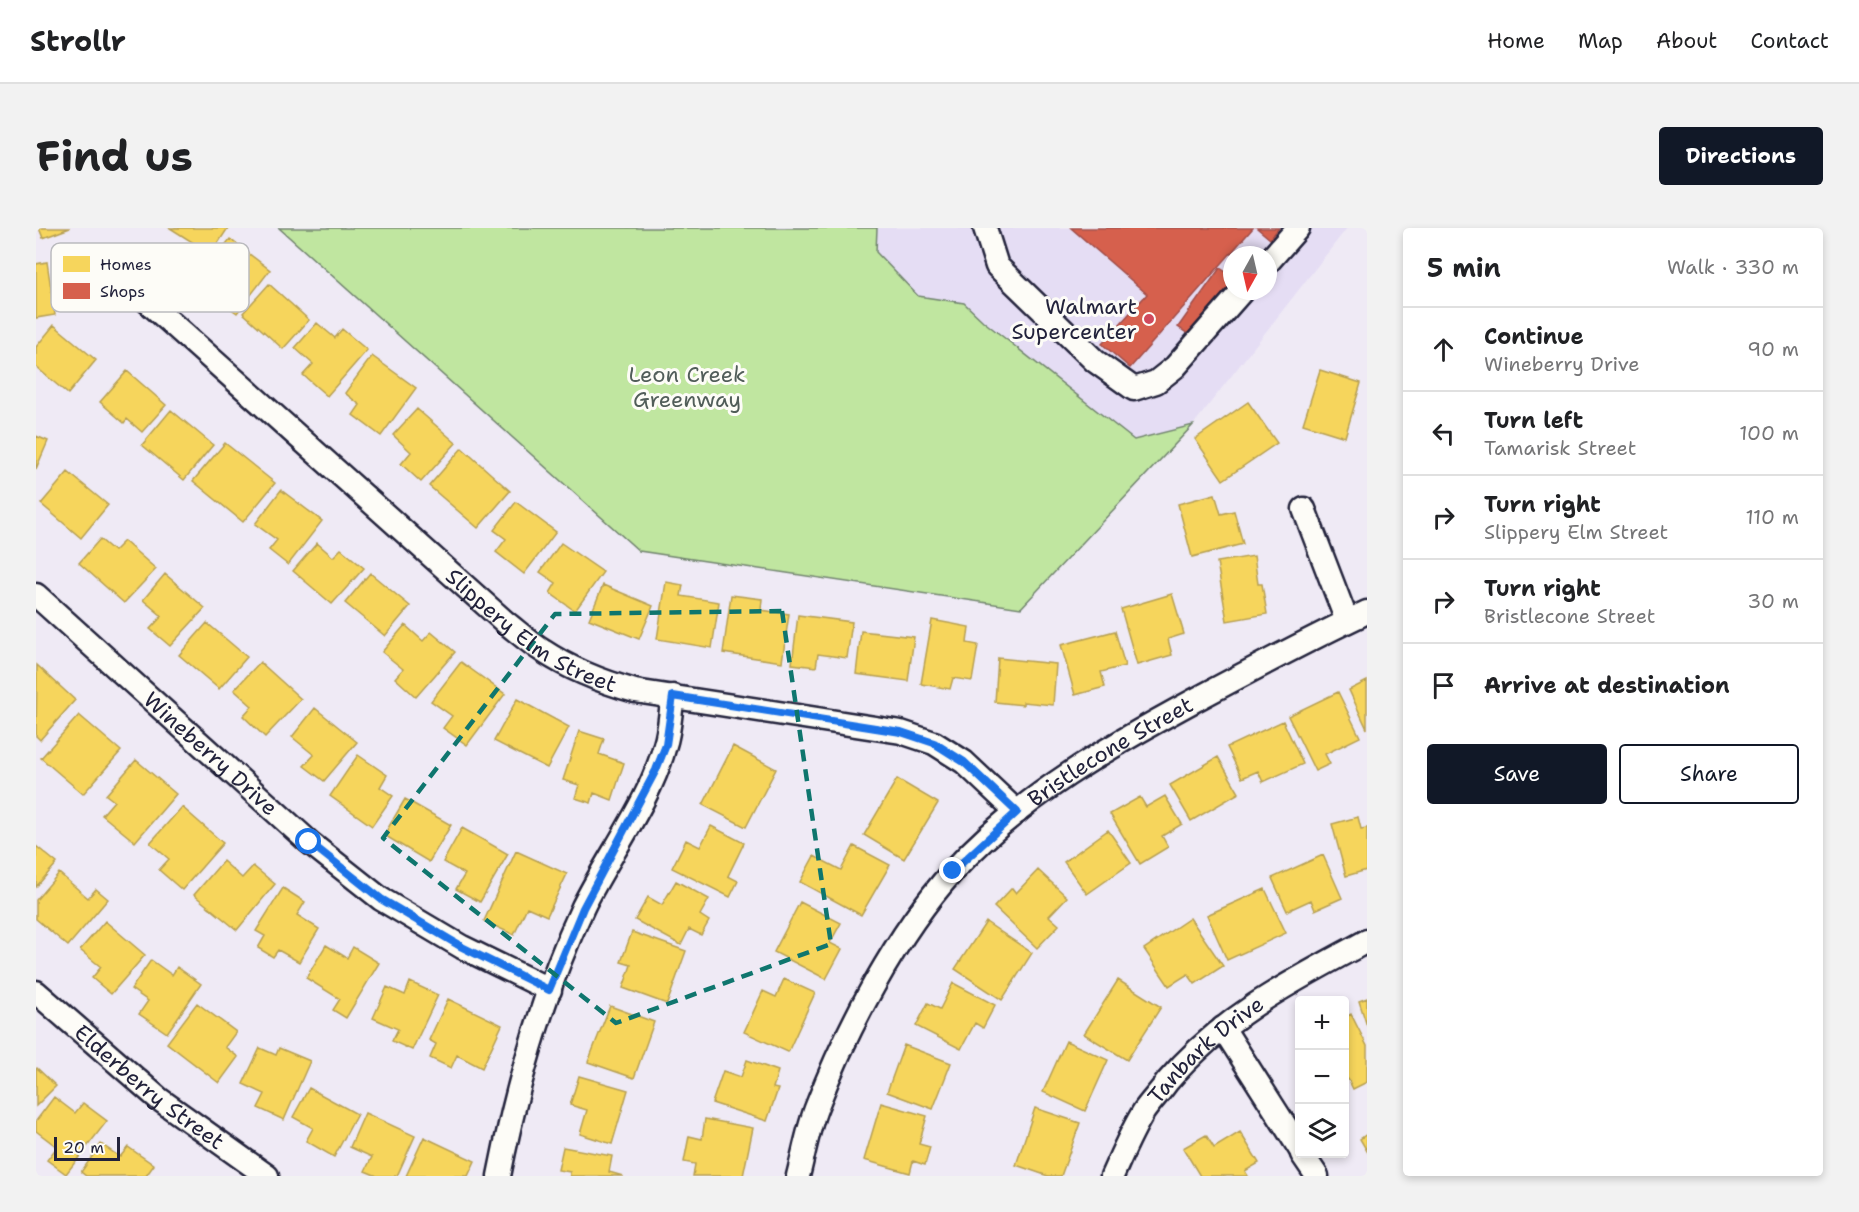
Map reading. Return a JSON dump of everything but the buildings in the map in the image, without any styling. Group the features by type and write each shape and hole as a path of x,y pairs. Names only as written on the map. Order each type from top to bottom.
{"street":[{"path":"985,228 997,266 1095,361 1134,389 1156,382 1175,367 1234,300"},
{"path":"1277,252 1298,228"},
{"name":"Slippery Elm Street","path":"159,312 496,614 543,651 576,669 635,691 901,732 934,743 964,762 1017,812"},
{"path":"1304,509 1357,617"},
{"name":"Wineberry Drive","path":"36,596 309,842 381,899 462,947 549,990"},
{"name":"Bristlecone Street","path":"798,1176 816,1108 844,1042 911,925 953,871 1036,797 1120,740 1250,670 1357,617"},
{"path":"499,1176 540,1013 583,908 656,770 666,745 673,696"},
{"name":"Tanbark Drive","path":"1112,1176 1127,1142 1146,1109 1182,1065 1223,1028 1257,1002 1367,941"},
{"name":"Elderberry Street","path":"36,992 159,1099 267,1176"},
{"path":"1223,1028 1295,1143"},
{"path":"1305,1158 1317,1176"}],"highlighted area":[{"path":"782,611 831,944 616,1023 383,838 555,614"}],"shaded area":[{"path":"741,228 1347,228 1193,425 1134,440 983,321 820,299"}],"green space":[{"name":"Leon Creek Greenway","path":"279,228 877,228 876,252 918,296 964,303 983,321 1134,440 1193,425 1021,608 639,551"}],"place":[{"name":"Walmart Supercenter","path":"1149,319"}],"route":[{"path":"309,842 381,899 462,947 549,990 583,908 656,770 666,745 673,696 901,732 934,743 964,762 1017,812 953,871"}]}
